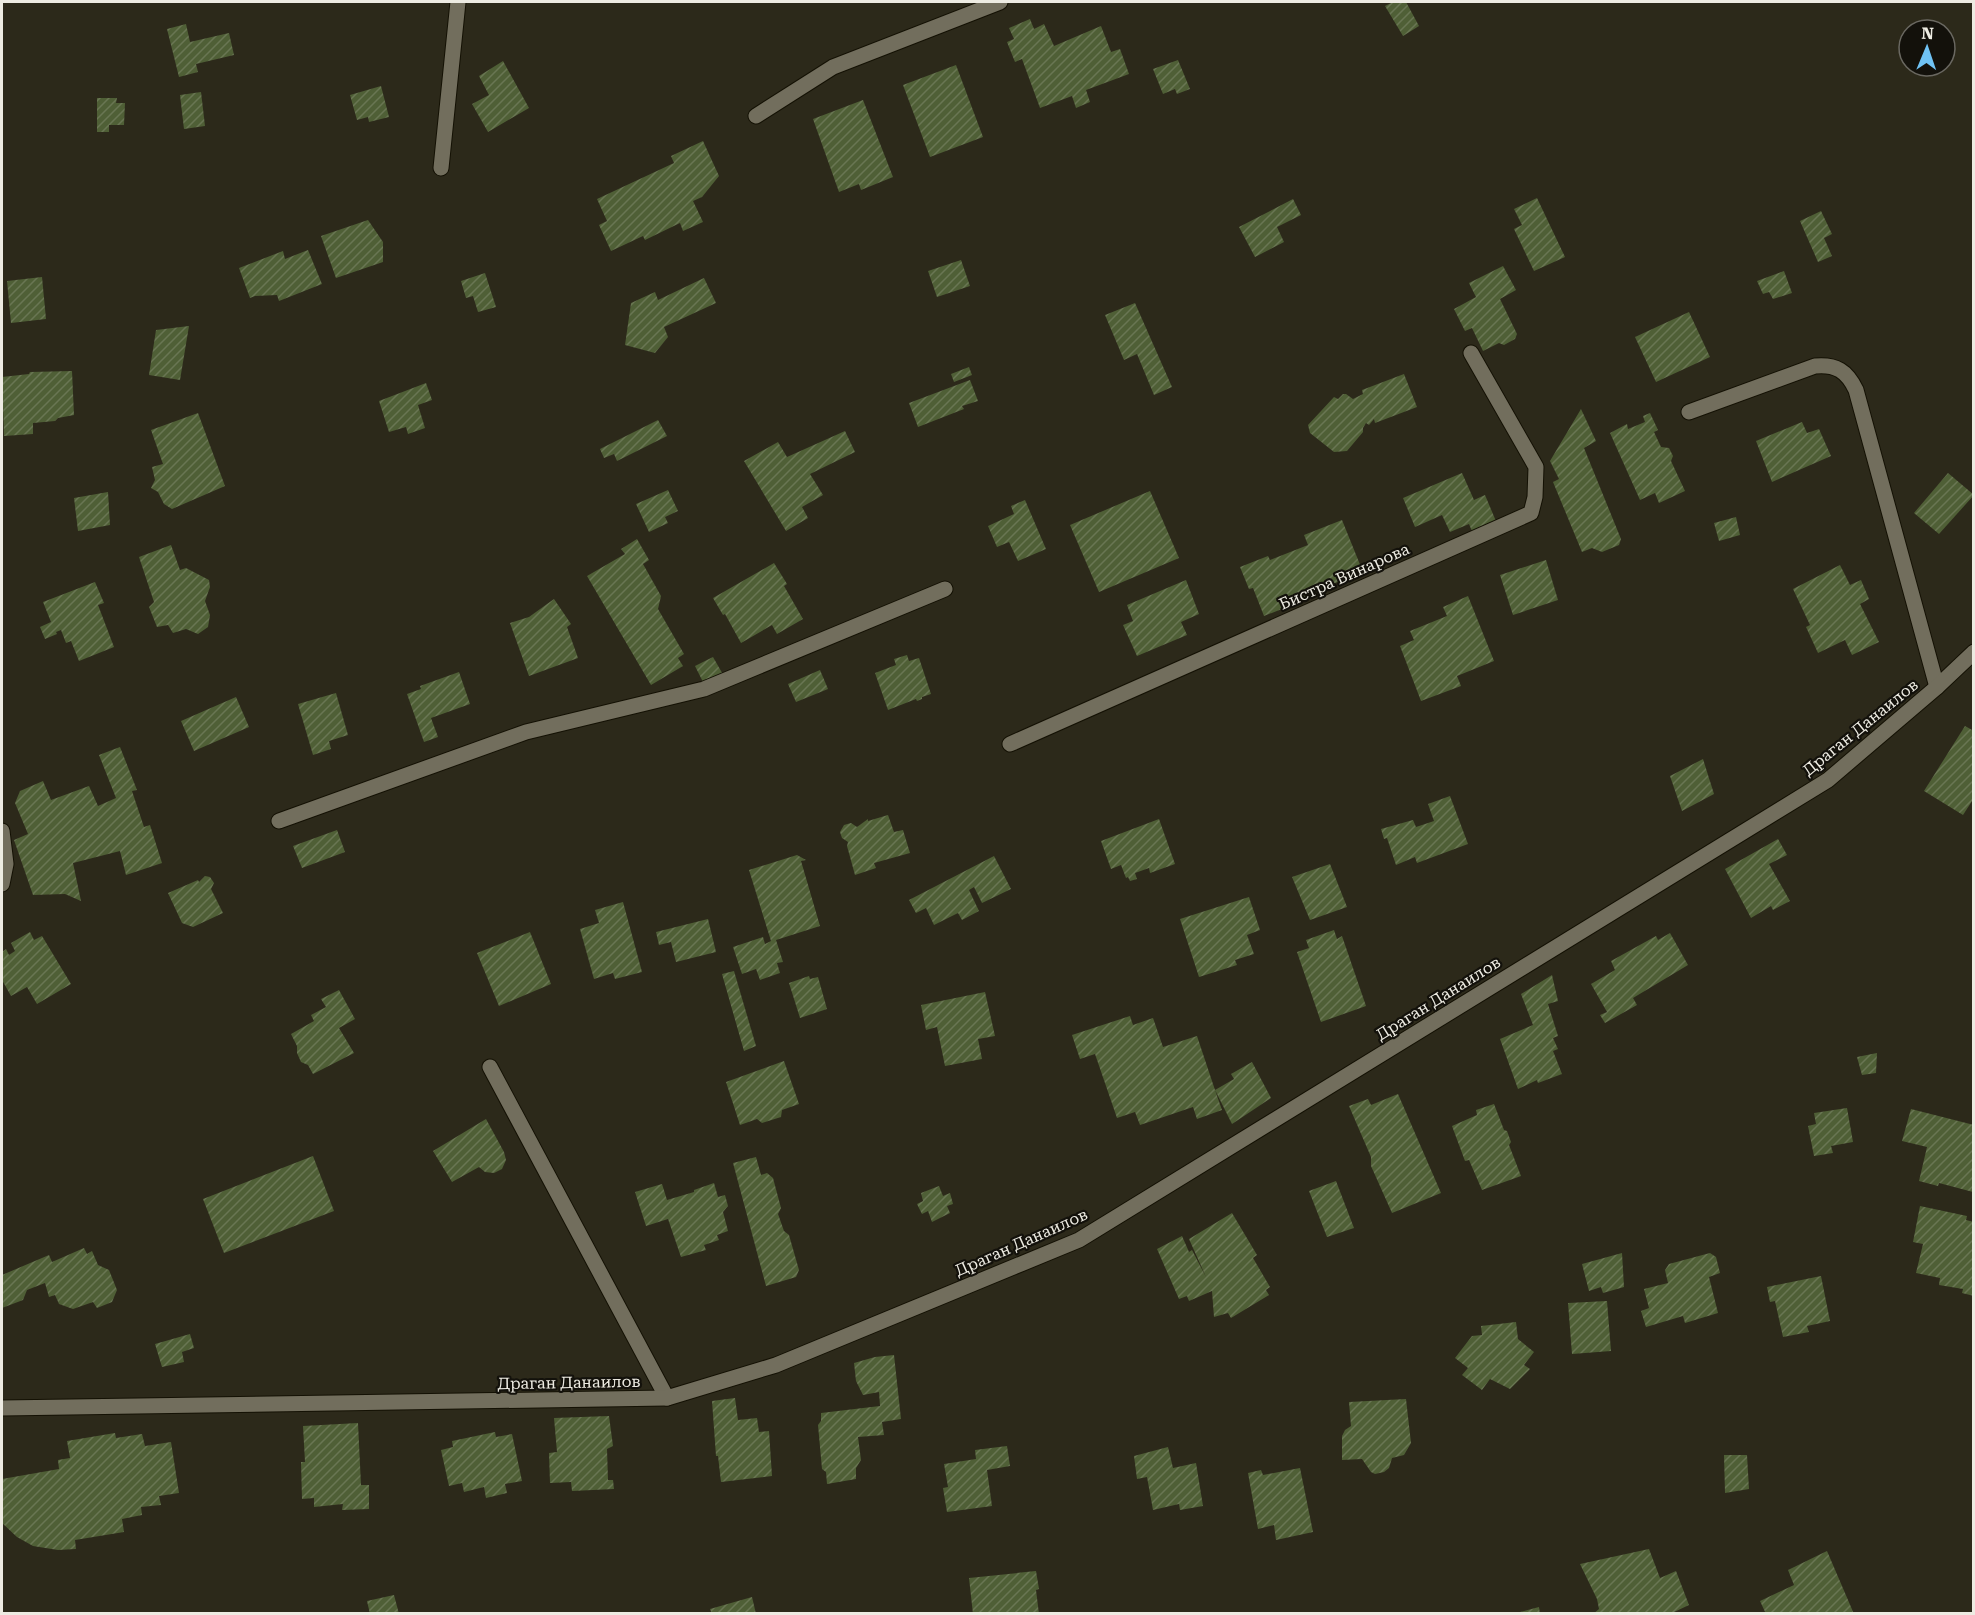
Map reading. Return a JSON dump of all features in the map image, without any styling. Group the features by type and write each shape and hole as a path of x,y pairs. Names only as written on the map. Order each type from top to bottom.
{"street":[{"path":"441,168 458,2"},
{"path":"756,116 833,67 1000,2"},
{"name":"Бистра Винарова","path":"1010,744 1531,513 1535,497 1536,467 1471,353"},
{"path":"1689,412 1815,366 1827,365 1840,368 1850,378 1856,390 1937,687"},
{"path":"279,821 526,732 704,689 945,589"},
{"name":"Драган Данаилов","path":"2,1408 667,1398 776,1365 1079,1240 1828,780 1937,687 1974,652"},
{"path":"2,831 6,864 2,884"},
{"path":"490,1067 667,1398"}],"building":[{"path":"1393,2 1406,2 1419,26 1403,36 1385,6"},
{"path":"1030,19 1034,29 1044,24 1054,46 1101,26 1111,52 1120,49 1129,74 1086,90 1090,102 1076,108 1072,96 1040,108 1022,59 1015,62 1007,42 1014,39 1009,28"},
{"path":"186,24 190,42 229,33 234,55 196,64 198,72 179,77 167,29"},
{"path":"1178,60 1190,89 1177,94 1175,89 1163,94 1153,69"},
{"path":"503,61 529,108 488,132 472,104 489,95 479,76"},
{"path":"956,65 983,137 930,157 903,85"},
{"path":"381,86 389,117 369,122 368,117 357,120 350,95"},
{"path":"201,92 205,126 184,129 180,95"},
{"path":"97,98 117,98 116,103 125,103 124,125 109,125 109,132 97,132"},
{"path":"863,100 893,177 861,190 859,184 839,192 813,119"},
{"path":"703,141 719,176 702,197 693,201 703,222 683,231 680,223 645,240 643,236 611,251 599,225 607,221 597,199 674,163 671,156"},
{"path":"1537,198 1565,257 1534,271 1514,229 1522,225 1514,209"},
{"path":"1293,199 1301,215 1277,227 1284,242 1255,257 1239,227"},
{"path":"1821,211 1832,234 1824,238 1832,256 1818,262 1800,221"},
{"path":"368,220 383,242 383,262 336,278 321,236"},
{"path":"308,250 322,284 279,301 277,295 250,298 239,268 283,251 285,259"},
{"path":"961,260 970,286 937,297 928,271"},
{"path":"1503,266 1516,290 1500,299 1517,334 1515,339 1504,345 1499,343 1483,351 1472,328 1465,331 1454,309 1476,297 1469,283"},
{"path":"1784,271 1792,293 1773,299 1769,292 1763,294 1757,281"},
{"path":"485,273 496,307 478,312 473,296 466,298 461,281"},
{"path":"42,277 46,319 11,323 7,281"},
{"path":"704,278 716,303 664,327 668,337 655,353 625,345 631,303 655,292 658,300"},
{"path":"1135,303 1172,387 1154,395 1137,354 1124,360 1105,315"},
{"path":"1689,312 1710,357 1656,382 1635,337"},
{"path":"189,326 180,380 149,375 156,330"},
{"path":"969,367 972,375 954,382 951,374"},
{"path":"72,371 74,415 58,418 55,421 33,423 33,434 4,436 2,377 30,372"},
{"path":"1404,374 1417,407 1375,423 1374,419 1369,425 1366,423 1363,432 1347,451 1334,452 1310,433 1308,425 1334,397 1338,399 1346,394 1353,399 1363,394 1362,390"},
{"path":"970,380 978,401 918,427 909,403"},
{"path":"426,383 432,400 418,405 425,428 408,434 406,427 389,432 379,401"},
{"path":"1581,409 1596,441 1584,448 1621,539 1619,545 1602,552 1592,548 1582,552 1553,482 1559,479 1550,461"},
{"path":"198,413 225,486 172,509 164,504 158,492 151,488 155,480 152,467 163,464 151,430"},
{"path":"1650,413 1658,430 1654,432 1661,447 1669,448 1673,456 1671,461 1685,491 1659,503 1655,493 1640,500 1610,433 1627,424 1628,429 1645,422 1643,416"},
{"path":"658,420 667,436 617,461 614,454 604,458 600,449"},
{"path":"1802,422 1807,433 1819,429 1831,456 1772,482 1756,441"},
{"path":"845,431 855,452 810,474 823,495 802,507 808,518 786,531 744,461 778,442 787,457"},
{"path":"1462,473 1474,500 1485,495 1498,526 1474,536 1469,524 1450,532 1442,515 1415,527 1403,498"},
{"path":"1948,473 1974,495 1939,534 1914,513"},
{"path":"668,490 678,511 665,517 668,523 649,532 636,504"},
{"path":"1150,491 1179,558 1099,592 1070,525"},
{"path":"108,492 110,525 78,531 74,498"},
{"path":"1025,500 1046,549 1018,561 1009,542 997,547 988,526 1014,514 1011,506"},
{"path":"1736,517 1740,535 1719,541 1714,523"},
{"path":"1342,520 1363,572 1310,593 1312,597 1264,616 1253,588 1249,589 1240,567 1268,556 1270,560 1308,545 1304,535"},
{"path":"637,539 649,560 643,564 661,596 658,609 684,654 678,658 683,666 651,685 587,576 625,554 621,549"},
{"path":"171,545 180,570 186,568 209,580 210,587 205,601 210,615 208,627 198,634 186,629 173,633 168,625 157,627 149,607 154,602 139,557"},
{"path":"1546,560 1558,600 1513,615 1500,575"},
{"path":"774,563 787,584 784,586 803,619 777,634 772,625 741,643 713,598"},
{"path":"1840,565 1850,585 1861,580 1869,599 1860,604 1879,642 1852,655 1845,640 1818,653 1806,627 1810,625 1793,589"},
{"path":"1186,580 1199,614 1181,622 1187,635 1137,656 1123,625 1133,621 1127,605"},
{"path":"95,582 104,603 98,605 114,647 79,661 71,641 66,643 61,630 45,639 40,627 51,622 43,602"},
{"path":"1468,596 1494,661 1457,676 1461,686 1421,701 1400,646 1414,640 1410,631 1447,616 1443,607"},
{"path":"554,599 571,624 567,627 578,658 529,676 510,623 529,617"},
{"path":"907,655 909,661 919,658 931,694 888,710 875,673 896,665 894,659"},
{"path":"713,657 725,678 706,688 695,666"},
{"path":"820,670 828,689 796,702 788,684"},
{"path":"459,672 470,704 431,718 438,737 424,742 407,694 421,689 420,686"},
{"path":"336,693 348,735 329,741 331,749 313,755 298,704"},
{"path":"236,697 249,727 194,751 181,721"},
{"path":"1965,726 1974,731 1974,798 1963,815 1924,791"},
{"path":"120,747 137,790 132,791 144,827 150,825 162,863 126,875 120,851 73,863 81,901 65,894 33,895 14,840 28,834 15,803 20,791 43,781 51,800 89,786 98,806 116,798 99,755"},
{"path":"1703,759 1714,794 1682,811 1670,776"},
{"path":"1450,796 1468,844 1417,863 1415,857 1396,865 1387,838 1384,839 1381,829 1413,820 1416,827 1434,821 1428,804"},
{"path":"888,815 894,832 903,830 910,853 874,863 876,868 855,875 847,846 848,842 842,838 840,832 844,825 851,823 857,827 868,819 868,821"},
{"path":"1159,819 1175,864 1150,873 1149,868 1135,873 1137,879 1130,881 1128,877 1126,878 1121,865 1111,869 1101,841"},
{"path":"337,830 345,852 302,868 293,846"},
{"path":"1778,839 1787,855 1769,864 1790,901 1773,910 1771,906 1751,918 1725,869"},
{"path":"797,855 806,860 801,861 820,926 776,940 783,962 777,963 780,973 760,980 756,969 742,974 733,947 763,937 765,944 771,941 749,870"},
{"path":"994,856 1011,889 982,903 974,887 969,890 979,911 962,920 958,913 934,925 926,908 916,913 909,900"},
{"path":"1330,864 1347,907 1310,920 1292,877"},
{"path":"205,876 210,877 214,883 211,889 223,913 193,927 182,923 168,893 198,880 199,882"},
{"path":"1249,897 1260,930 1247,935 1254,954 1235,960 1237,965 1199,977 1180,919"},
{"path":"623,902 642,972 615,979 613,973 594,979 580,929 599,923 595,910"},
{"path":"708,919 716,952 676,962 671,942 659,945 656,932"},
{"path":"1334,930 1337,939 1342,936 1366,1006 1321,1022 1297,952 1309,948 1306,940"},
{"path":"30,932 34,940 42,936 71,984 37,1004 27,987 11,996 2,980 2,952 6,949 9,955 15,951 11,943"},
{"path":"530,932 551,984 499,1006 477,953"},
{"path":"1670,933 1688,965 1633,998 1637,1005 1605,1023 1600,1015 1607,1012 1591,984 1615,970 1611,961 1656,936 1658,940"},
{"path":"734,971 756,1046 744,1051 722,974"},
{"path":"1552,975 1558,1001 1548,1004 1558,1036 1553,1038 1558,1049 1553,1051 1562,1074 1538,1083 1537,1080 1518,1089 1500,1039 1533,1025 1521,994"},
{"path":"809,976 810,979 818,977 827,1009 800,1018 789,983"},
{"path":"339,990 355,1019 339,1028 354,1053 313,1074 308,1065 301,1062 291,1034 314,1021 311,1015 326,1007 321,999"},
{"path":"985,992 995,1036 978,1039 982,1059 945,1066 937,1027 926,1030 921,1005"},
{"path":"1130,1016 1133,1025 1153,1018 1163,1047 1197,1036 1222,1110 1197,1119 1193,1107 1140,1125 1135,1112 1117,1118 1095,1054 1080,1059 1072,1035"},
{"path":"1877,1053 1876,1073 1862,1075 1857,1057"},
{"path":"784,1061 799,1104 782,1110 781,1117 762,1123 757,1119 740,1125 726,1082"},
{"path":"1252,1062 1271,1098 1232,1124 1215,1090 1234,1079 1231,1074"},
{"path":"1398,1094 1441,1193 1392,1213 1371,1166 1371,1157 1349,1106 1368,1099 1371,1105"},
{"path":"1494,1104 1504,1130 1507,1131 1511,1142 1509,1145 1521,1176 1482,1190 1469,1160 1465,1161 1452,1126 1477,1115 1476,1110"},
{"path":"1847,1108 1853,1142 1831,1146 1833,1153 1814,1156 1808,1126 1816,1124 1814,1113"},
{"path":"1911,1109 1974,1125 1973,1192 1939,1183 1938,1186 1919,1181 1927,1147 1902,1141"},
{"path":"486,1119 504,1152 506,1160 502,1169 494,1173 485,1172 479,1167 452,1182 433,1151"},
{"path":"313,1156 334,1211 224,1253 203,1199"},
{"path":"756,1157 761,1175 767,1173 773,1178 781,1208 778,1214 784,1231 789,1235 799,1270 796,1277 766,1286 733,1163"},
{"path":"1336,1181 1354,1228 1327,1237 1309,1191"},
{"path":"714,1183 718,1197 725,1195 728,1206 723,1212 728,1231 717,1235 719,1240 704,1245 706,1250 681,1257 668,1219 646,1226 635,1192 662,1184 667,1200"},
{"path":"939,1186 943,1196 950,1193 953,1204 947,1206 950,1213 932,1222 928,1211 922,1214 917,1204 923,1201 921,1193"},
{"path":"1920,1206 1967,1216 1966,1220 1974,1222 1974,1296 1962,1293 1963,1289 1939,1285 1940,1278 1916,1273 1923,1244 1913,1242"},
{"path":"1232,1213 1257,1255 1253,1258 1270,1287 1266,1290 1269,1295 1231,1318 1228,1313 1214,1317 1212,1291 1189,1301 1187,1296 1179,1299 1157,1249 1182,1236 1189,1252 1192,1250 1206,1277 1189,1239"},
{"path":"84,1248 87,1254 92,1251 98,1265 109,1270 117,1290 112,1302 97,1308 93,1302 73,1309 59,1304 55,1295 49,1297 45,1283 27,1290 23,1300 2,1308 2,1275 49,1255 52,1262"},
{"path":"1622,1253 1624,1287 1603,1293 1601,1287 1589,1291 1582,1264"},
{"path":"1710,1253 1716,1257 1720,1273 1709,1277 1718,1313 1685,1323 1683,1316 1646,1327 1641,1311 1649,1308 1644,1289 1668,1283 1665,1270 1669,1264"},
{"path":"1821,1276 1830,1321 1807,1326 1809,1332 1783,1337 1775,1301 1770,1302 1767,1287"},
{"path":"1607,1301 1611,1351 1572,1354 1568,1303"},
{"path":"1516,1322 1518,1339 1534,1352 1524,1365 1530,1369 1510,1389 1490,1379 1482,1390 1462,1375 1468,1368 1455,1358 1472,1336 1482,1335 1481,1326"},
{"path":"190,1334 194,1348 182,1352 184,1362 162,1367 155,1344"},
{"path":"894,1355 901,1419 882,1422 884,1435 858,1437 861,1460 856,1468 856,1479 827,1484 826,1472 822,1469 818,1425 821,1421 821,1413 880,1406 879,1392 863,1395 856,1381 854,1363"},
{"path":"735,1398 738,1420 757,1418 759,1432 769,1431 772,1476 721,1482 718,1456 716,1456 712,1401"},
{"path":"1406,1399 1411,1443 1404,1455 1392,1458 1389,1468 1375,1474 1362,1459 1342,1460 1342,1436 1351,1426 1349,1402"},
{"path":"609,1416 613,1446 607,1449 608,1480 613,1480 614,1489 572,1491 571,1482 550,1483 549,1453 557,1452 554,1418"},
{"path":"358,1423 361,1485 369,1485 369,1509 342,1510 343,1504 314,1507 314,1498 302,1499 301,1462 305,1462 303,1426"},
{"path":"495,1432 496,1437 512,1434 522,1481 505,1484 507,1493 486,1498 484,1487 464,1492 462,1483 449,1486 441,1450 453,1447 452,1441"},
{"path":"115,1433 116,1438 142,1434 145,1446 171,1442 179,1493 159,1496 161,1505 141,1507 142,1515 122,1519 124,1532 75,1540 76,1549 58,1550 33,1546 17,1537 2,1523 2,1479 59,1469 58,1460 70,1458 67,1441"},
{"path":"1007,1446 1010,1466 987,1470 992,1506 947,1512 943,1488 948,1487 944,1464 976,1459 975,1450"},
{"path":"1168,1447 1173,1468 1196,1463 1203,1506 1180,1510 1179,1504 1153,1510 1147,1477 1137,1479 1134,1456"},
{"path":"1724,1455 1747,1455 1749,1489 1725,1493"},
{"path":"1300,1468 1313,1532 1276,1540 1274,1525 1258,1529 1248,1473 1261,1470 1263,1475"},
{"path":"1649,1549 1660,1578 1676,1571 1689,1605 1670,1614 1593,1614 1599,1609 1597,1599 1580,1564"},
{"path":"1827,1551 1854,1614 1766,1614 1760,1601 1794,1585 1788,1570"},
{"path":"1036,1571 1039,1614 973,1614 969,1578"},
{"path":"394,1595 399,1614 370,1614 367,1601"},
{"path":"752,1597 756,1614 712,1614 710,1609"},
{"path":"1539,1607 1540,1614 1516,1614 1516,1613"}]}
